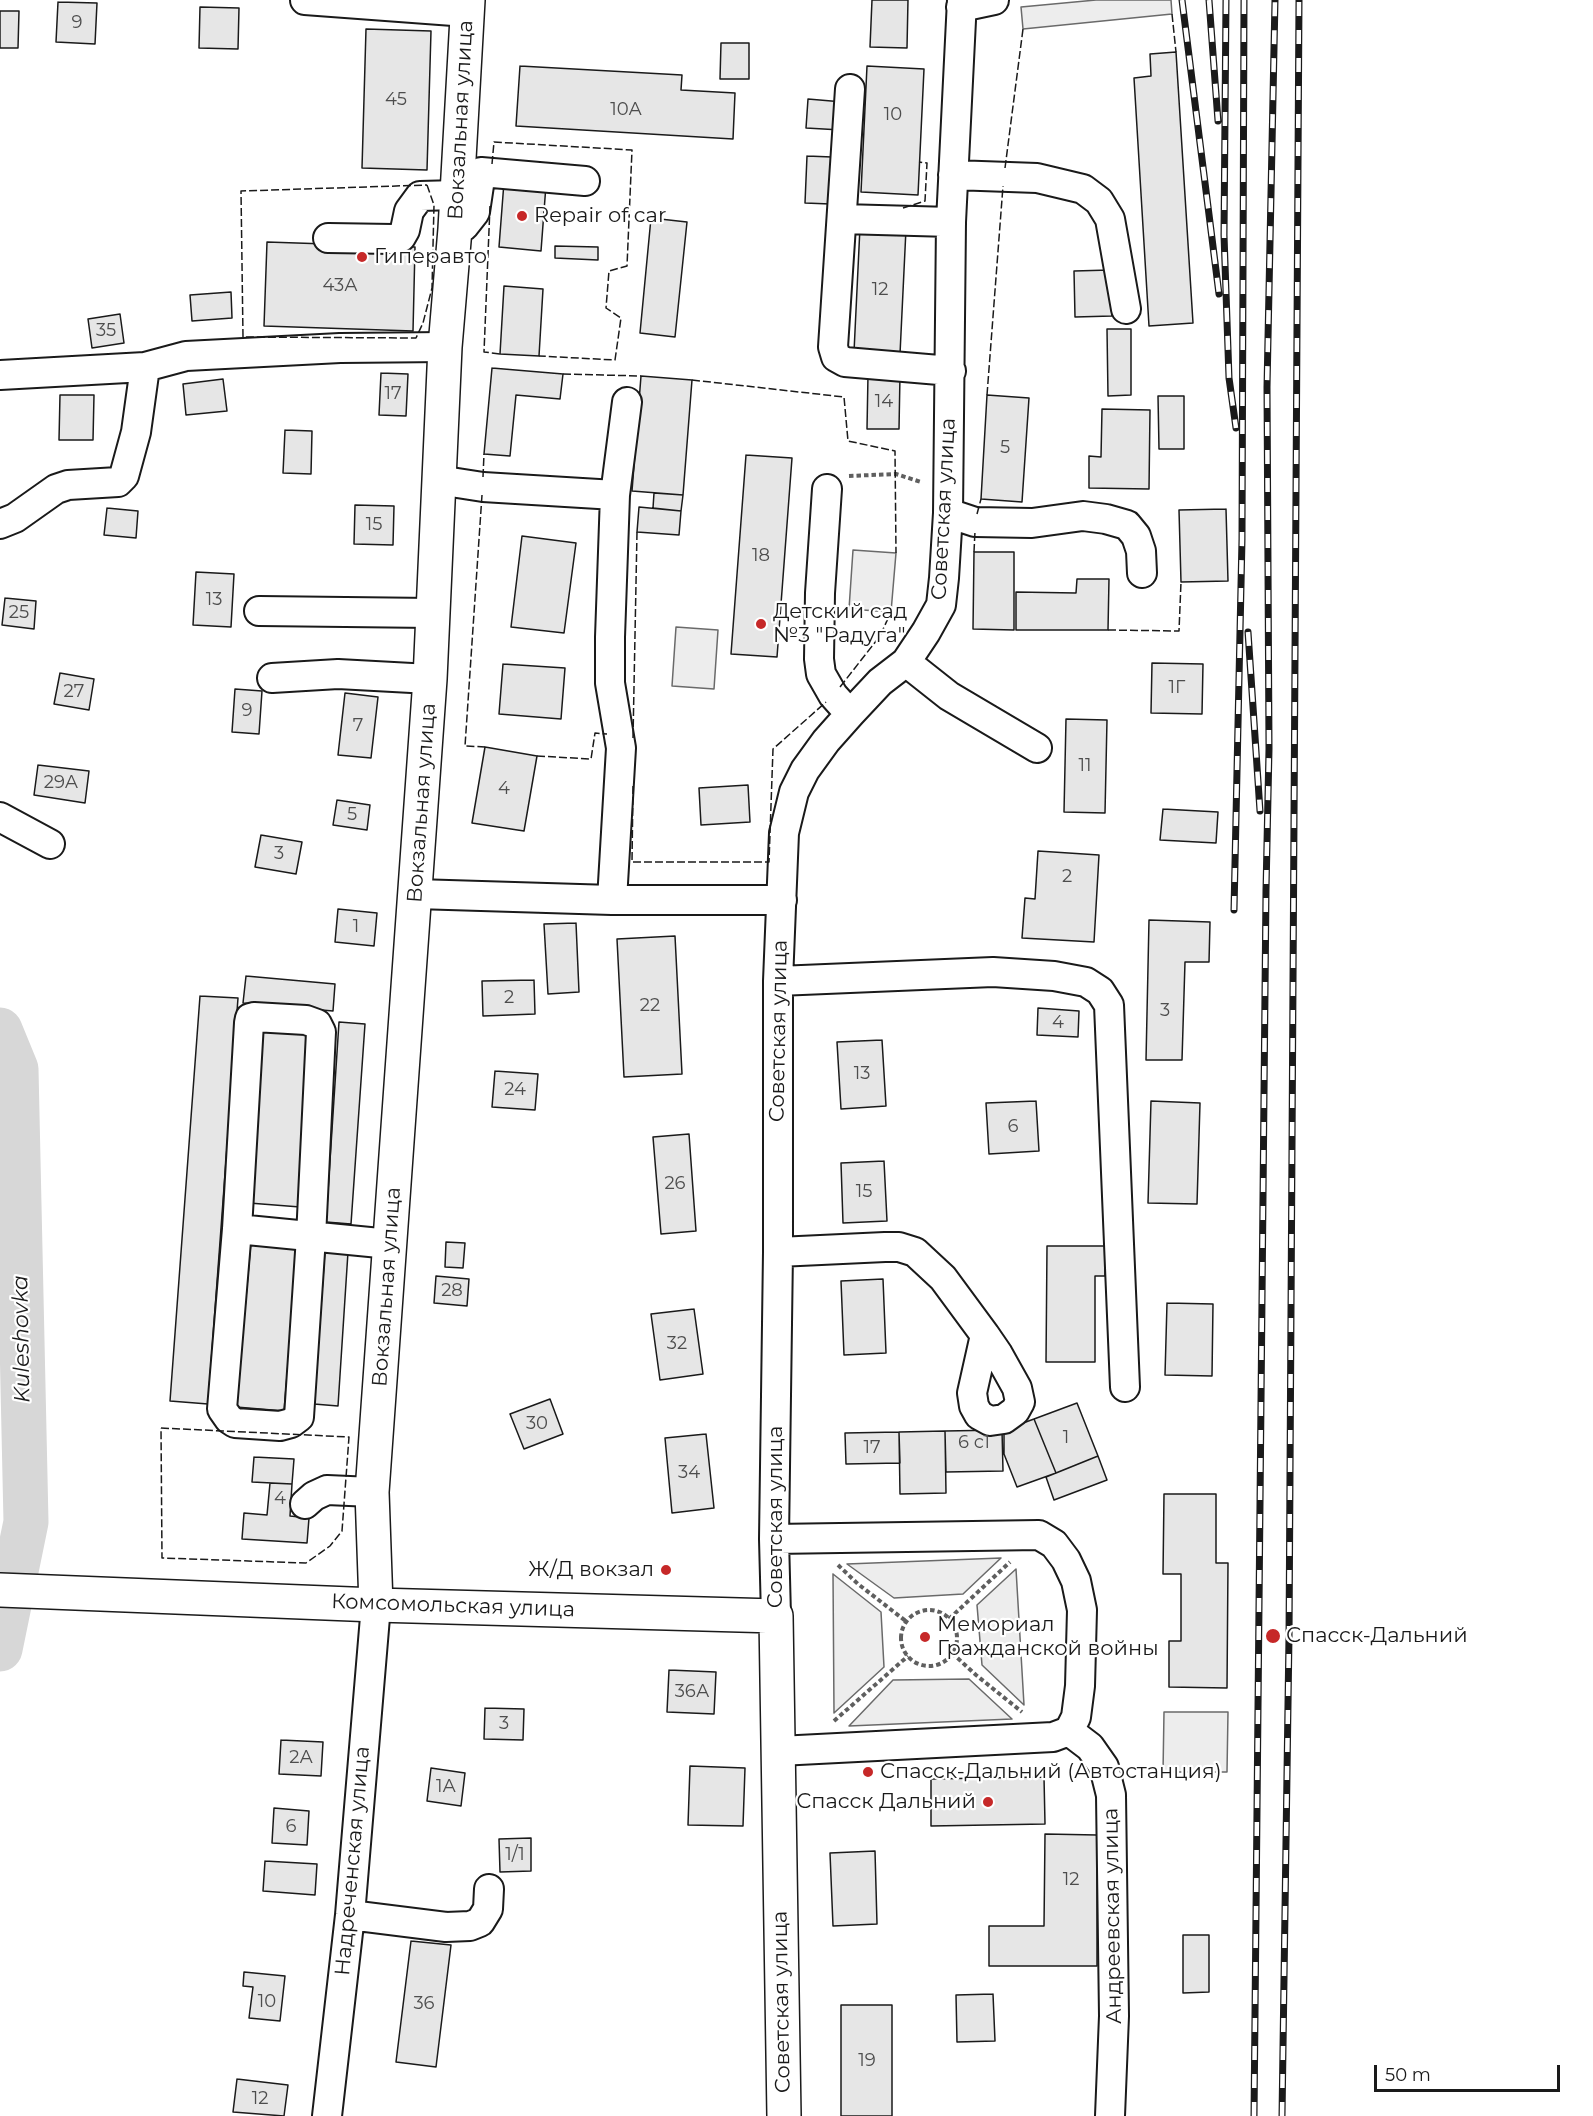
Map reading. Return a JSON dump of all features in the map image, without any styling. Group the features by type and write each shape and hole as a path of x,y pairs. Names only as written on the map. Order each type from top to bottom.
{"main road":[{"name":"Вокзальная улица","path":"376,1605 372,1492 430,680 445,347 455,229 465,180 467,6"},
{"name":"Комсомольская улица","path":"0,1590 376,1605 776,1616"},
{"name":"Советская улица","path":"776,1616 790,1751 784,2116"}],"street":[{"path":"305,0 467,6"},
{"path":"961,4 994,0"},
{"name":"Советская улица","path":"776,1616 774,1539 778,1252 778,981 784,833 794,792 805,770 850,714 880,682 906,662 941,605 948,502 951,222 961,4"},
{"path":"850,89 833,347 836,357 845,362 951,371"},
{"path":"954,175 1037,178 1083,189 1099,201 1110,219 1126,309"},
{"path":"328,238 393,239 401,237 409,211 420,196 465,180 585,181"},
{"path":"842,219 951,222"},
{"path":"0,375 145,367 186,356 340,348 445,347"},
{"path":"0,524 15,518 56,489 68,484 118,482 124,476 136,432 145,367"},
{"path":"612,900 621,748 610,683 610,637 615,495 627,402"},
{"path":"438,480 483,487 615,495"},
{"path":"827,489 820,593 819,659 822,674 833,695 850,714"},
{"path":"948,502 975,522 1032,523 1083,516 1126,525 1136,536 1141,551 1142,573"},
{"path":"260,611 432,614"},
{"path":"906,662 949,696 1037,748"},
{"path":"272,678 338,674 430,680"},
{"path":"0,817 50,844"},
{"path":"416,894 612,900 783,900"},
{"path":"778,981 993,972 1054,976 1086,982 1100,991 1109,1005 1125,1386"},
{"path":"250,1018 306,1020 317,1024 321,1032 311,1236 298,1417 291,1423 280,1426 235,1423 228,1419 222,1408 237,1229 250,1018"},
{"path":"237,1229 390,1244"},
{"path":"778,1252 885,1247 899,1247 915,1252 943,1278 984,1335"},
{"path":"305,1504 314,1496 327,1490 372,1492"},
{"path":"774,1539 1039,1535 1054,1544 1066,1560 1076,1581 1082,1610 1080,1686 1076,1717 1061,1734 790,1751"},
{"name":"Надреченская улица","path":"327,2116 350,1915 376,1605"},
{"name":"Андреевская улица","path":"1061,1734 1090,1747 1104,1767 1111,1794 1114,2016 1110,2116"},
{"path":"350,1915 446,1926 470,1926 480,1922 488,1908 489,1889"}],"path":[{"path":"827,489 837,479 845,477 896,474 948,502"},
{"path":"949,1619 1039,1535"},
{"path":"809,1538 858,1584 907,1622"},
{"path":"929,1610 938,1612 949,1619 956,1631 957,1640 952,1653 943,1663 924,1666 908,1656 901,1639 902,1630 907,1622 921,1612 929,1610"},
{"path":"952,1653 976,1675 1061,1734"},
{"path":"790,1751 908,1656"}],"shaded area":[{"path":"1096,0 1171,0 1172,14 1023,29 1021,7"},
{"path":"853,550 896,553 891,612 849,609"},
{"path":"676,627 718,630 714,689 672,686"},
{"path":"1001,1558 963,1594 894,1598 847,1564"},
{"path":"1016,1569 1024,1705 982,1665 977,1605"},
{"path":"833,1574 881,1612 884,1667 834,1713"},
{"path":"969,1679 1012,1719 849,1726 893,1680"},
{"path":"1164,1712 1228,1712 1227,1772 1163,1772"}],"building":[{"path":"872,0 908,0 907,48 870,47"},
{"path":"58,2 97,3 95,44 56,42"},
{"path":"200,7 239,8 238,49 199,48"},
{"path":"0,11 19,11 18,48 0,48"},
{"path":"366,29 431,31 427,170 362,168"},
{"path":"721,43 749,43 749,79 720,79"},
{"path":"1176,52 1193,323 1149,326 1134,78 1151,76 1150,54"},
{"path":"520,66 682,75 681,90 735,93 733,139 516,126"},
{"path":"867,66 924,69 918,195 861,192"},
{"path":"808,99 843,102 841,130 806,128"},
{"path":"807,156 832,157 830,204 805,203"},
{"name":"Repair of car","path":"504,182 546,185 541,251 499,247"},
{"path":"651,218 687,222 675,337 640,333"},
{"path":"860,227 906,229 900,354 854,352"},
{"path":"267,242 415,247 413,331 264,326"},
{"path":"555,246 598,247 598,260 555,258"},
{"path":"1110,270 1112,316 1075,317 1074,271"},
{"path":"504,286 543,289 539,356 500,354"},
{"path":"231,292 232,318 192,321 190,295"},
{"path":"120,314 124,343 92,348 88,319"},
{"path":"1107,329 1131,329 1131,395 1108,396"},
{"path":"492,368 563,374 560,399 516,395 510,456 484,454"},
{"path":"381,373 408,374 406,416 379,415"},
{"path":"868,375 900,375 899,429 867,429"},
{"path":"641,376 692,380 683,495 632,491"},
{"path":"223,379 227,411 186,415 183,384"},
{"path":"60,395 94,395 93,440 59,440"},
{"path":"987,395 1029,398 1022,502 981,499"},
{"path":"1158,396 1184,396 1184,449 1159,449"},
{"path":"1102,409 1150,410 1149,489 1089,488 1089,456 1101,457"},
{"path":"285,430 312,431 311,474 283,473"},
{"path":"746,455 792,458 777,657 731,654"},
{"path":"654,493 683,495 681,511 653,508"},
{"path":"355,505 394,506 393,545 354,544"},
{"path":"639,507 681,511 679,535 637,532"},
{"path":"107,508 138,511 136,538 104,535"},
{"path":"1226,509 1228,581 1181,582 1179,510"},
{"path":"522,536 576,543 564,633 511,627"},
{"path":"974,552 1014,552 1014,630 973,629"},
{"path":"196,572 234,574 231,627 193,625"},
{"path":"1077,579 1109,579 1108,630 1016,630 1016,592 1076,593"},
{"path":"5,598 36,601 34,629 2,625"},
{"path":"1152,663 1203,664 1202,714 1151,713"},
{"path":"503,664 565,668 561,719 499,714"},
{"path":"60,673 94,679 89,710 54,704"},
{"path":"235,689 262,691 259,734 232,732"},
{"path":"345,693 378,697 371,758 338,755"},
{"path":"1066,719 1107,720 1105,813 1064,812"},
{"path":"485,747 537,756 524,831 472,823"},
{"path":"38,765 89,771 85,803 34,795"},
{"path":"748,785 750,822 701,825 699,788"},
{"path":"337,800 370,805 367,830 333,825"},
{"path":"1163,809 1218,812 1216,843 1160,840"},
{"path":"261,835 302,842 296,874 255,867"},
{"path":"1038,851 1099,855 1094,942 1022,938 1025,898 1035,899"},
{"path":"338,909 377,913 374,946 335,942"},
{"path":"1149,920 1210,922 1209,962 1185,962 1182,1060 1146,1060"},
{"path":"576,923 579,992 548,994 544,924"},
{"path":"675,936 682,1074 624,1077 617,939"},
{"path":"246,976 335,984 333,1011 243,1003"},
{"path":"534,980 535,1014 483,1016 482,981"},
{"path":"200,996 238,998 208,1404 170,1401"},
{"path":"1038,1008 1079,1011 1078,1037 1037,1035"},
{"path":"339,1022 365,1024 351,1224 326,1222"},
{"path":"261,1026 312,1029 300,1207 249,1203"},
{"path":"882,1040 886,1106 841,1109 837,1042"},
{"path":"495,1071 538,1074 535,1110 492,1107"},
{"path":"1036,1101 1039,1151 989,1154 986,1103"},
{"path":"1151,1101 1200,1103 1197,1204 1148,1203"},
{"path":"689,1134 696,1231 661,1234 653,1137"},
{"path":"884,1161 887,1221 843,1223 841,1163"},
{"path":"251,1242 298,1246 284,1411 236,1407"},
{"path":"446,1242 465,1243 463,1268 445,1267"},
{"path":"1047,1246 1105,1246 1105,1276 1095,1276 1095,1362 1046,1362"},
{"path":"325,1250 348,1252 338,1406 314,1404"},
{"path":"436,1276 469,1279 467,1306 434,1303"},
{"path":"883,1279 886,1353 844,1355 841,1281"},
{"path":"1167,1303 1213,1304 1212,1376 1165,1375"},
{"path":"694,1309 703,1374 660,1380 651,1314"},
{"path":"550,1399 563,1434 524,1449 510,1414"},
{"path":"1077,1403 1098,1456 1056,1473 1034,1419"},
{"path":"1034,1419 1056,1473 1017,1487 1004,1454 1004,1430"},
{"path":"1002,1430 1003,1471 946,1472 945,1431"},
{"path":"945,1431 946,1493 900,1494 899,1432"},
{"path":"899,1432 900,1463 846,1464 845,1433"},
{"path":"706,1434 714,1508 672,1513 665,1438"},
{"path":"1098,1456 1107,1480 1054,1500 1046,1477"},
{"path":"254,1457 294,1459 292,1484 252,1482"},
{"path":"270,1483 292,1484 290,1516 309,1518 307,1543 242,1539 244,1513 267,1515"},
{"name":"Спасск-Дальний","path":"1164,1494 1216,1494 1216,1563 1228,1563 1227,1688 1169,1687 1169,1641 1181,1641 1181,1574 1163,1574"},
{"path":"669,1670 716,1672 714,1714 667,1712"},
{"path":"485,1708 524,1709 523,1740 484,1739"},
{"path":"281,1740 323,1742 321,1776 279,1774"},
{"path":"690,1766 745,1768 743,1826 688,1825"},
{"path":"431,1768 465,1773 461,1806 427,1801"},
{"name":"Спасск Дальний","path":"1044,1777 1045,1824 931,1826 931,1779"},
{"path":"274,1808 309,1811 307,1845 272,1843"},
{"path":"1045,1834 1097,1835 1097,1966 989,1966 989,1926 1044,1926"},
{"path":"531,1838 531,1871 500,1872 499,1839"},
{"path":"875,1851 877,1924 833,1926 830,1853"},
{"path":"265,1861 317,1864 315,1895 263,1891"},
{"path":"1183,1935 1209,1935 1209,1992 1183,1993"},
{"path":"411,1941 451,1945 436,2067 396,2062"},
{"path":"244,1972 285,1976 280,2021 249,2018 253,1987 243,1986"},
{"path":"993,1994 995,2041 957,2042 956,1995"},
{"path":"841,2005 892,2005 892,2116 841,2116"},
{"path":"237,2079 288,2085 284,2116 233,2112"}],"waterway":[{"name":"Kuleshovka","path":"0,1030 16,1069 26,1522 0,1649"}],"railway":[{"path":"1182,0 1219,294"},
{"path":"1209,0 1218,121"},
{"path":"1226,0 1224,235 1229,378 1236,428"},
{"path":"1234,910 1242,539 1244,0"},
{"path":"1254,2116 1269,749 1267,387 1275,0"},
{"path":"1282,2116 1289,1636 1299,0"},
{"path":"1248,632 1260,811"}],"fence":[{"path":"1172,14 1176,52"},
{"path":"1005,168 1023,29"},
{"path":"492,164 494,142 632,150 627,266 609,271 606,308 621,318 615,360 539,356"},
{"path":"903,208 925,201 927,163 919,162"},
{"path":"427,185 434,205 432,288 423,323 416,338 243,337 241,191 427,185"},
{"path":"987,395 1003,186"},
{"path":"490,206 484,352 500,354"},
{"path":"563,374 641,376"},
{"path":"692,380 844,397 848,441 895,451 896,553"},
{"path":"483,477 484,454"},
{"path":"482,495 465,746 485,747"},
{"path":"977,514 981,499"},
{"path":"974,552 975,531"},
{"path":"633,738 637,532"},
{"path":"1108,630 1179,631 1181,582"},
{"path":"840,687 880,636 891,612"},
{"path":"633,786 632,862 769,862 773,749 826,702"},
{"path":"537,756 591,759 595,733 607,734"},
{"path":"161,1428 349,1437 342,1531 330,1546 306,1563 162,1558 161,1428"}],"place":[{"name":"Repair of car","path":"522,216"},
{"name":"Гиперавто","path":"362,257"},
{"name":"Детский сад №3 \"Радуга\"","path":"761,624"},
{"name":"Ж/Д вокзал","path":"666,1570"},
{"name":"Спасск-Дальний","path":"1273,1636"},
{"name":"Мемориал Гражданской войны","path":"925,1637"},
{"name":"Спасск-Дальний (Автостанция)","path":"868,1772"},
{"name":"Спасск Дальний","path":"988,1802"}]}
